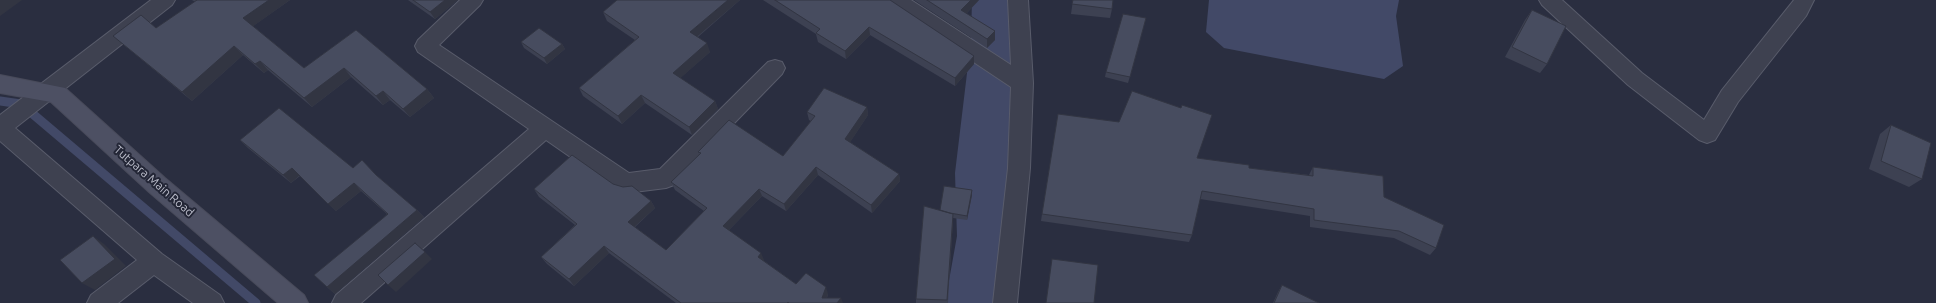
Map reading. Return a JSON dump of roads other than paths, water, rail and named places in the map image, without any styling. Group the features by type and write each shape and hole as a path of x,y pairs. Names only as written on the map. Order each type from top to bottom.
{"street":[{"path":"165,0 5,124 154,262 212,303"},
{"path":"473,0 425,46 626,184 666,178 775,68"},
{"path":"895,0 1022,83"},
{"path":"1005,303 1019,168 1022,83 1018,0"},
{"path":"1549,0 1635,79 1707,134 1730,96 1800,10 1804,0"},
{"name":"Tutpara Main Road","path":"0,84 40,97 57,94 157,185 296,303"},
{"path":"344,303 545,128"},
{"path":"99,303 154,262"}],"water":[{"path":"1209,0 1399,0 1396,16 1403,66 1384,79 1224,48 1206,32"}],"waterway":[{"path":"973,303 984,236 981,173 995,40 996,0"},
{"path":"0,101 21,104 256,303"}]}
